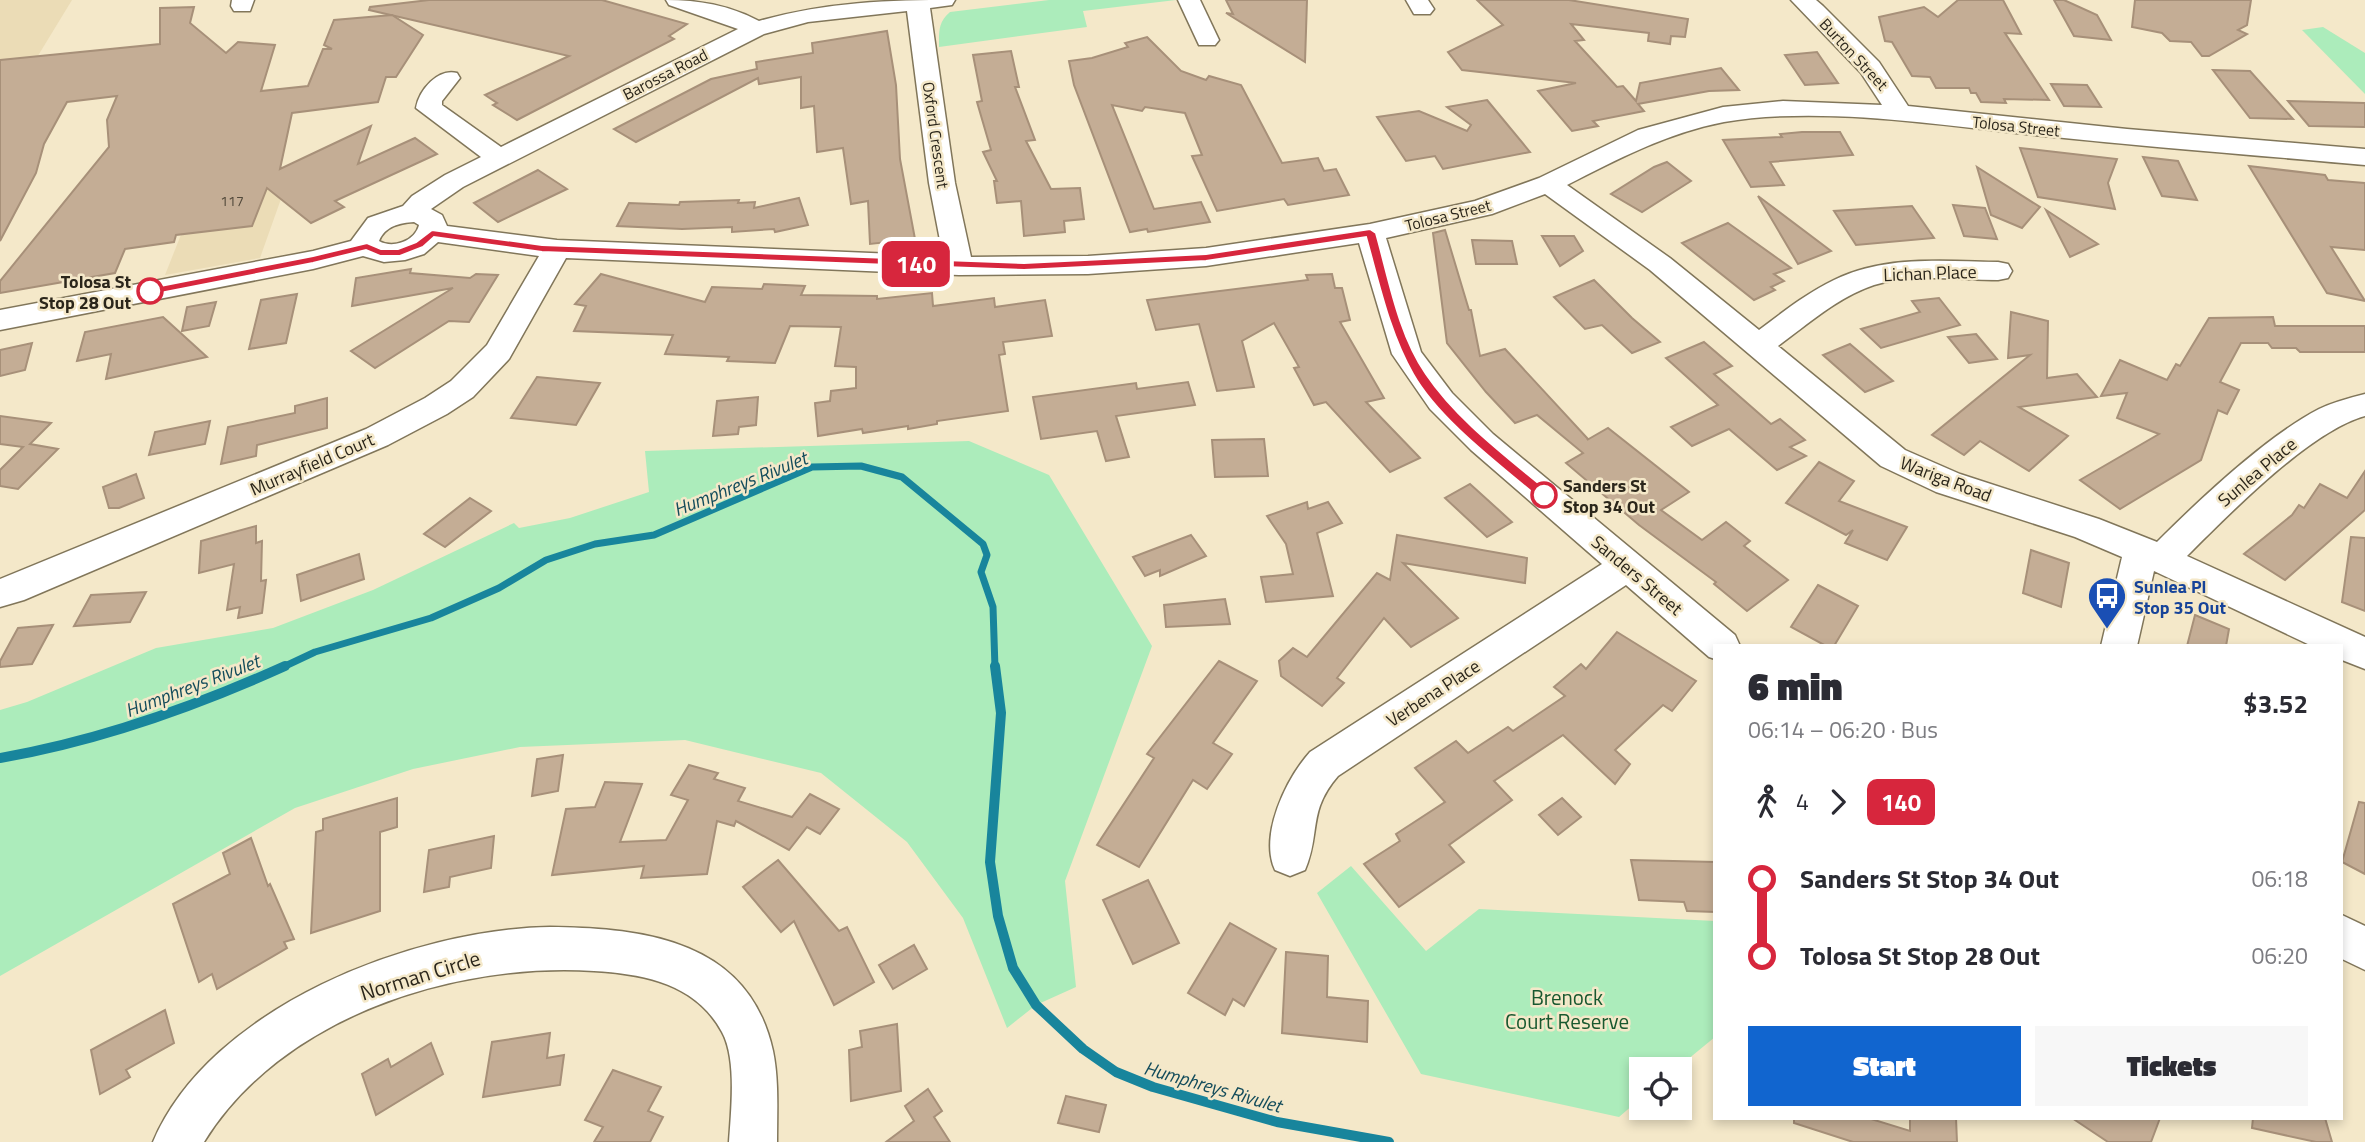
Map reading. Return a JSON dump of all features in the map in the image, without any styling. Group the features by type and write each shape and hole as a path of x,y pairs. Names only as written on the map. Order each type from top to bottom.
{"street":[{"path":"677,0 738,19 757,29"},
{"name":"Barossa Road","path":"411,214 435,192 757,29 806,16 944,0"},
{"path":"1189,0 1207,40"},
{"name":"Burton Street","path":"1802,0 1830,25 1886,86 1898,113"},
{"name":"Oxford Crescent","path":"918,2 942,183 959,266"},
{"path":"448,78 430,100 429,108 499,158"},
{"name":"Tolosa Street","path":"432,233 557,249 959,266 1024,267 1160,261 1263,250 1370,233 1482,208 1548,184 1647,135 1723,115 1815,108 1898,113 2127,137 2365,157"},
{"name":"Wariga Road","path":"1548,184 1631,241 1874,444 1903,464 1948,483 2087,528 2152,554 2365,654"},
{"path":"0,320 313,260 367,246 380,253 400,252 419,245 432,233 432,221 420,214 390,218 372,228 365,241 367,246"},
{"name":"Sanders Street","path":"1370,233 1404,344 1426,383 1482,442 1720,644"},
{"name":"Murrayfield Court","path":"0,593 377,437 436,406 462,389 498,352 557,249"},
{"name":"Lichan Place","path":"1758,346 1845,286 1863,278 1911,271 1998,271"},
{"name":"Sunlea Place","path":"2120,644 2152,554 2195,524 2310,428 2333,414 2365,405"},
{"name":"Verbena Place","path":"1290,857 1298,803 1307,782 1324,764 1627,566"},
{"path":"2343,937 2365,949"},
{"name":"Norman Circle","path":"177,1142 184,1127 213,1089 250,1054 291,1026 392,980 446,963 502,951 551,947 615,951 659,958 689,969 712,984 732,1005 744,1028 754,1089 752,1142"}],"shaded area":[{"path":"0,0 72,0 0,118"},
{"path":"292,168 260,258 165,275 201,184"}],"green space":[{"path":"1049,0 1176,0 1083,11 1087,27 939,47 941,24 950,12"},
{"path":"2323,27 2365,53 2365,94 2302,30"},
{"path":"969,441 1049,475 1152,646 1065,881 1076,987 1036,1005 1007,1028 963,918 907,842 821,773 685,740 520,747 413,769 295,808 0,976 0,710 27,702 156,648 273,628 373,590 514,523 519,528 570,518 649,492 645,451"},
{"name":"Brenock Court Reserve","path":"1351,866 1426,951 1479,909 1713,921 1713,1039 1691,1057 1629,1057 1629,1108 1619,1117 1421,1074 1317,893"}],"building":[{"path":"429,0 602,0 687,24 669,36 674,39 517,120 493,105 497,103 485,95 569,56 369,10 370,7"},
{"path":"1226,0 1307,0 1305,62 1226,13 1233,14"},
{"path":"1477,0 1569,0 1688,19 1685,37 1671,36 1670,44 1648,41 1649,33 1571,24 1584,40 1575,41 1617,87 1623,86 1636,101 1640,83 1721,68 1739,90 1709,91 1638,104 1644,111 1593,121 1598,126 1572,131 1538,91 1576,83 1462,70 1448,52 1503,25"},
{"path":"1958,0 2003,0 2021,34 2005,33 2049,100 2004,99 2006,103 1981,102 1969,88 1936,88 1930,77 1912,76 1892,42 1885,41 1879,17 1924,7 1938,17"},
{"path":"2054,0 2064,0 2097,15 2111,40 2074,36"},
{"path":"2135,0 2251,0 2247,25 2238,30 2247,34 2209,56 2202,56 2191,42 2170,41 2162,33 2132,27"},
{"path":"194,7 190,23 226,53 238,42 275,45 261,91 308,86 323,49 332,49 324,45 334,20 392,15 423,35 396,77 386,77 378,102 292,113 280,169 371,126 358,164 415,138 437,154 335,201 344,207 311,223 267,188 252,226 176,235 174,242 125,249 115,273 0,293 0,281 109,147 107,120 117,96 67,102 44,144 36,173 0,241 0,60 160,44 160,8"},
{"path":"887,31 896,85 900,159 915,239 870,244 868,201 851,204 843,148 817,152 814,106 801,108 801,77 759,84 758,78 636,142 614,129 711,79 757,69 756,62 813,53 812,43"},
{"path":"1147,37 1181,71 1206,80 1209,76 1241,85 1282,163 1318,158 1324,171 1336,169 1349,195 1288,205 1284,199 1217,211 1192,156 1202,155 1185,113 1145,107 1142,111 1112,105 1154,209 1201,202 1210,222 1148,232 1147,229 1130,232 1074,85 1069,61 1092,58 1128,47 1125,43"},
{"path":"1011,51 1019,87 1015,87 1035,140 1026,141 1051,189 1080,188 1084,219 1064,221 1065,232 1024,236 1021,201 997,203 994,181 997,181 983,152 991,150 977,102 982,101 973,55"},
{"path":"1817,52 1838,83 1805,85 1785,55"},
{"path":"2213,70 2250,71 2293,119 2250,118"},
{"path":"2051,84 2087,85 2101,107 2064,106"},
{"path":"1487,100 1530,152 1443,169 1435,156 1406,161 1377,117 1419,111 1467,131 1471,125 1447,107"},
{"path":"2288,101 2365,103 2365,127 2309,126"},
{"path":"1840,132 1853,155 1770,162 1784,185 1751,187 1723,140 1782,137 1780,134"},
{"path":"2020,148 2117,159 2108,183 2115,209 2038,197"},
{"path":"2143,157 2178,161 2197,200 2162,196"},
{"path":"1667,162 1691,181 1642,212 1611,194 1654,167"},
{"path":"2249,166 2325,175 2328,180 2365,183 2365,250 2331,247 2365,301 2327,293"},
{"path":"1977,167 2040,207 2022,228 1991,215"},
{"path":"538,170 567,189 498,222 474,203"},
{"path":"1758,196 1831,251 1798,264"},
{"path":"799,198 808,225 775,232 774,229 732,232 732,227 682,229 617,226 629,203 679,205 680,202 739,200 738,203 755,202 754,208"},
{"path":"1953,205 1985,208 1997,239 1964,236"},
{"path":"1912,206 1934,238 1856,245 1834,211"},
{"path":"2046,210 2098,244 2070,257"},
{"path":"1728,223 1791,268 1774,274 1784,281 1771,287 1775,290 1754,300 1682,243"},
{"path":"1445,230 1471,310 1480,356 1505,349 1587,440 1608,428 1689,492 1661,510 1702,540 1726,522 1750,541 1744,546 1788,580 1747,611 1714,584 1716,582 1639,525 1566,463 1583,453 1537,415 1515,423 1447,343 1433,233"},
{"path":"1542,236 1574,236 1583,251 1560,266"},
{"path":"1472,240 1512,241 1517,264 1476,264"},
{"path":"411,269 410,273 470,278 476,274 498,275 469,322 449,321 375,368 351,351 453,288 352,306 356,278"},
{"path":"601,274 705,302 712,287 762,289 764,284 805,286 801,295 877,296 877,299 932,293 933,306 994,298 995,307 1045,300 1052,336 1003,342 1005,354 999,355 1008,411 937,421 937,424 908,429 908,426 863,433 862,429 818,436 815,403 830,401 831,391 856,388 856,367 835,366 841,327 790,326 775,363 727,361 729,357 665,354 673,335 574,331 586,306 575,304"},
{"path":"1332,274 1335,288 1342,288 1350,320 1340,322 1384,398 1366,402 1420,458 1390,472 1326,402 1314,405 1294,368 1299,367 1274,323 1242,341 1254,387 1217,391 1199,324 1156,330 1147,300 1308,280 1306,275"},
{"path":"1594,280 1660,342 1632,353 1602,325 1585,329 1554,297"},
{"path":"297,294 286,343 249,349 261,300"},
{"path":"1939,298 1960,325 1881,348 1861,329 1920,312 1912,301"},
{"path":"216,302 209,326 182,331 187,307"},
{"path":"2011,312 2048,321 2047,378 2077,374 2097,397 2019,407 2068,436 2029,471 1980,441 1964,455 1932,435 2030,355 2008,358"},
{"path":"163,317 207,357 106,379 111,354 77,361 85,332"},
{"path":"2273,317 2275,326 2365,326 2365,352 2300,352 2296,348 2272,348 2268,343 2241,343 2220,382 2239,390 2227,414 2218,410 2201,460 2120,509 2080,480 2159,434 2117,418 2127,393 2101,396 2120,360 2167,380 2176,364 2180,366 2209,318"},
{"path":"1976,334 1997,359 1969,363 1948,337"},
{"path":"1704,342 1732,366 1714,374 1771,424 1780,419 1805,440 1790,447 1806,456 1777,470 1729,429 1692,446 1671,427 1718,405 1666,358"},
{"path":"32,343 25,370 0,376 0,350"},
{"path":"1850,344 1893,381 1865,392 1823,355"},
{"path":"537,377 600,383 576,425 511,418"},
{"path":"1188,382 1195,405 1116,416 1129,457 1106,461 1097,431 1041,439 1033,397 1136,383 1137,389"},
{"path":"758,397 756,425 739,427 738,434 713,436 717,401"},
{"path":"327,398 327,428 257,445 256,456 221,464 228,427 295,413 295,406"},
{"path":"0,416 51,423 30,444 58,449 18,489 0,486 0,470 23,447 0,444"},
{"path":"210,421 205,444 149,455 155,432"},
{"path":"1264,439 1268,476 1215,477 1212,440"},
{"path":"1819,462 1854,481 1839,501 1907,527 1887,560 1845,543 1853,530 1846,535 1786,503"},
{"path":"2365,471 2365,510 2285,580 2244,554 2292,515 2299,505 2304,508 2320,484 2347,498"},
{"path":"136,474 144,498 119,508 109,508 103,487"},
{"path":"1470,484 1512,522 1487,537 1445,498"},
{"path":"470,498 491,511 445,547 424,534"},
{"path":"1307,502 1308,509 1328,502 1342,523 1317,533 1333,596 1266,602 1261,577 1293,574 1286,544 1267,516"},
{"path":"256,526 256,543 262,541 261,581 266,580 262,613 238,618 240,607 227,610 234,564 199,573 201,541"},
{"path":"1191,535 1206,556 1160,576 1160,570 1145,576 1133,557"},
{"path":"1397,535 1527,558 1525,583 1403,563 1458,618 1411,647 1384,618 1337,678 1344,683 1322,706 1281,676 1279,661 1293,648 1307,657 1377,573 1390,580"},
{"path":"2351,537 2365,538 2365,611 2342,602"},
{"path":"2031,550 2069,563 2061,607 2023,593"},
{"path":"359,554 364,579 301,601 297,575"},
{"path":"1818,585 1858,606 1835,644 1822,644 1791,627"},
{"path":"146,592 130,622 74,626 91,595"},
{"path":"1225,599 1230,624 1166,627 1164,605"},
{"path":"2195,615 2229,629 2226,644 2188,644"},
{"path":"53,625 32,664 0,667 0,661 18,628"},
{"path":"1617,632 1696,681 1672,711 1663,705 1615,750 1630,764 1615,784 1563,735 1494,781 1512,800 1449,845 1464,862 1399,907 1364,864 1400,841 1396,834 1445,802 1415,768 1456,741 1468,753 1508,727 1513,731 1565,696 1554,687 1581,664 1586,669"},
{"path":"1219,661 1257,681 1213,743 1232,754 1207,789 1193,780 1139,867 1097,845 1154,758 1147,754"},
{"path":"563,755 558,791 532,796 537,759"},
{"path":"689,765 718,773 714,779 745,788 738,801 792,817 810,794 839,809 820,834 807,827 789,850 736,821 734,826 717,821 707,874 641,878 644,866 552,875 566,809 595,807 605,782 642,784 620,842 666,840 688,800 671,795"},
{"path":"397,798 397,827 380,832 380,911 311,933 316,832 323,830 323,819"},
{"path":"1562,798 1581,817 1558,835 1539,815"},
{"path":"2359,802 2365,803 2365,874 2343,863"},
{"path":"494,836 491,868 450,877 449,887 424,892 429,850"},
{"path":"251,838 268,886 270,884 294,939 284,942 287,948 217,989 212,974 199,982 173,904 230,874 223,853"},
{"path":"778,860 839,931 847,927 874,982 834,1005 794,921 781,932 743,887"},
{"path":"1631,860 1713,862 1713,912 1687,911 1684,902 1639,900"},
{"path":"1148,880 1179,943 1133,964 1103,900"},
{"path":"1230,923 1276,949 1244,1006 1233,999 1225,1015 1188,993"},
{"path":"914,945 927,969 893,989 879,965"},
{"path":"1286,952 1328,956 1327,997 1368,1001 1367,1042 1282,1033"},
{"path":"165,1010 174,1043 126,1070 130,1077 100,1094 91,1050"},
{"path":"897,1024 901,1091 851,1101 849,1050 862,1047 860,1031"},
{"path":"550,1033 547,1058 564,1055 560,1085 483,1097 492,1042"},
{"path":"431,1043 443,1074 376,1115 362,1074 388,1059 391,1067"},
{"path":"613,1070 661,1087 648,1111 663,1117 650,1142 594,1142 603,1127 585,1120"},
{"path":"928,1089 942,1111 934,1117 950,1142 886,1142 914,1121 905,1106"},
{"path":"1066,1096 1106,1105 1099,1132 1058,1123"},
{"path":"1794,1120 1874,1120 1910,1131 1910,1120 1956,1120 1957,1142 1853,1142 1794,1123"},
{"path":"2075,1120 2159,1120 2151,1142 2108,1142"},
{"path":"2253,1120 2326,1120 2332,1142 2316,1142 2252,1128"}],"waterway":[{"name":"Humphreys Rivulet","path":"281,668 315,652 431,618 499,588 546,560 595,544 654,535 812,467 861,466 902,477 983,544 987,555 981,572 993,607 995,668"},
{"name":"Humphreys Rivulet","path":"0,758 73,742 146,721 285,666"},
{"name":"Humphreys Rivulet","path":"995,666 1001,713 990,862 998,916 1013,968 1036,1005 1083,1049 1116,1072 1153,1087 1277,1122 1389,1142"}],"bus line":[{"name":"140","path":"150,291 313,260 367,246 380,253 400,252 419,245 432,233 542,248 1024,267 1206,257 1370,233 1400,334 1407,354 1419,374 1441,401 1482,442 1544,495"}],"place":[{"name":"Tolosa St Stop 28 Out","path":"150,291"},
{"name":"Sanders St Stop 34 Out","path":"1544,495"},
{"name":"Sunlea Pl Stop 35 Out","path":"2107,630"}]}
